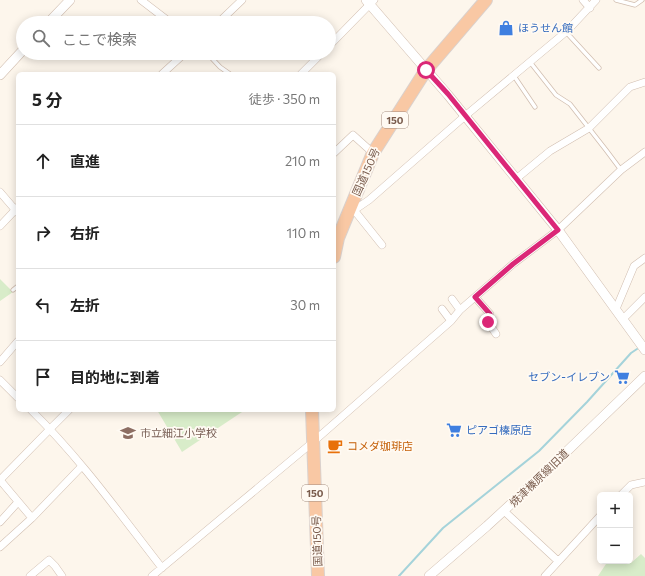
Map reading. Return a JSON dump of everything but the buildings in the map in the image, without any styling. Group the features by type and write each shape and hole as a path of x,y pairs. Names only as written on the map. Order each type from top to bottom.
{"highway":[{"name":"国道150号","path":"336,239 351,212 373,153 426,70 486,0"},
{"name":"国道150号","path":"312,412 318,576"}],"street":[{"path":"55,16 70,0"},
{"path":"141,0 162,16"},
{"path":"225,16 242,0"},
{"path":"582,0 590,8"},
{"path":"382,246 351,212 369,200 465,116 566,32 596,0"},
{"path":"336,38 370,1 426,70 448,94 558,230 644,346"},
{"path":"0,75 16,58"},
{"path":"164,72 177,60"},
{"path":"304,72 315,60"},
{"path":"516,179 550,151 589,128 630,87 645,82"},
{"path":"336,151 353,135 373,153"},
{"path":"152,576 313,442 450,321 460,310 513,264 558,230 621,170 645,152"},
{"path":"0,192 16,209"},
{"path":"0,226 16,211"},
{"path":"616,309 634,266 645,258"},
{"path":"475,297 490,314 488,322 496,334"},
{"path":"623,319 645,297"},
{"path":"452,299 460,310"},
{"path":"442,309 450,321"},
{"path":"0,362 16,343"},
{"name":"焼津榛原線旧道","path":"429,576 504,511 645,376"},
{"path":"0,380 16,396"},
{"path":"33,412 82,466 162,568"},
{"path":"32,518 0,480 67,412"},
{"path":"0,547 32,518 82,466"},
{"path":"624,492 631,485 645,482"},
{"path":"0,522 18,502"},
{"path":"504,511 558,561"},
{"path":"545,576 597,519"},
{"path":"30,576 49,560 62,576"}],"lane":[{"path":"616,0 634,5 642,0"},
{"path":"566,32 599,68"},
{"path":"214,60 227,72"},
{"path":"530,62 556,95 570,104 621,170"},
{"path":"514,76 536,107"}],"green space":[{"path":"0,279 13,292 0,301"},
{"path":"158,412 242,412 182,452"},
{"path":"641,554 645,558 645,576 598,576 606,564 633,564 633,561"}],"waterway":[{"path":"399,576 443,528 539,451 587,402 631,353 637,349"}],"place":[{"name":"ほうせん館","path":"506,28"},
{"name":"セブン-イレブン","path":"622,377"},
{"name":"ピアゴ榛原店","path":"454,430"},
{"name":"市立細江小学校","path":"128,433"},
{"name":"コメダ珈琲店","path":"335,446"}],"route":[{"path":"426,70 448,94 558,230 513,264 475,297 490,314 488,322"}]}
